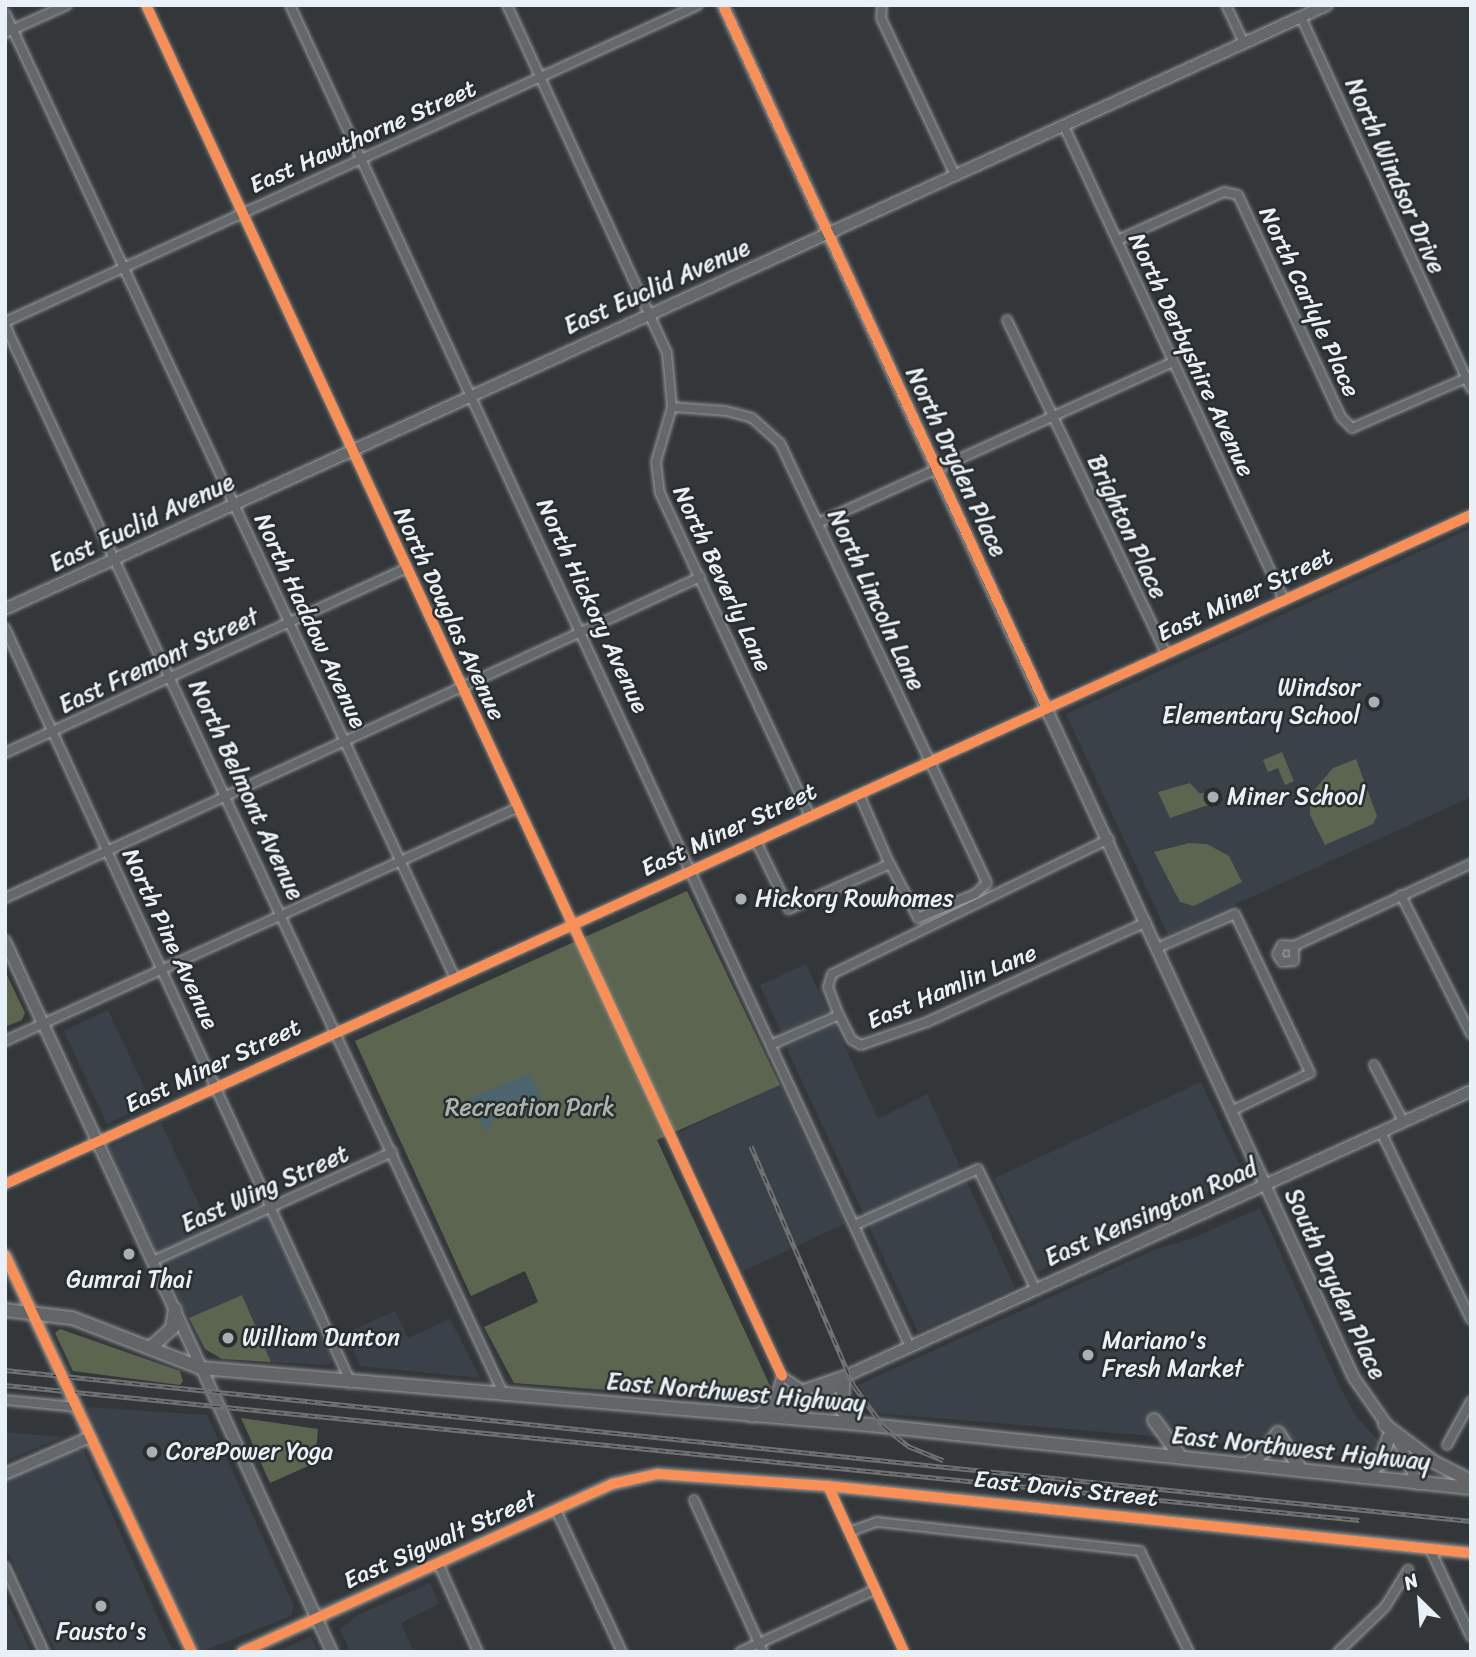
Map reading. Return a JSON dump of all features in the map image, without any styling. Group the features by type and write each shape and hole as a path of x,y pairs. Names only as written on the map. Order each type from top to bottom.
{"main road":[{"name":"East Euclid Avenue","path":"829,233 1327,5"},
{"path":"5,940 332,1652"},
{"name":"East Kensington Road","path":"752,1416 799,1408 845,1380 1035,1288 1471,1091"},
{"path":"150,1348 172,1328 175,1309"},
{"name":"East Northwest Highway","path":"5,1310 72,1318 201,1368 351,1383 860,1424 1471,1488"},
{"path":"845,1380 842,1410 860,1424"},
{"name":"East Kensington Road","path":"752,1416 803,1390 845,1380"},
{"path":"1154,1420 1180,1456"},
{"path":"1363,1477 1380,1463 1387,1431 1434,1462 1471,1480"},
{"path":"1247,1464 1265,1451 1278,1433 1301,1470"}],"street":[{"path":"9,31 67,5"},
{"name":"North Douglas Avenue","path":"146,5 405,569 782,1376"},
{"name":"North Hickory Avenue","path":"289,5 774,1044 910,1347"},
{"name":"North Beverly Lane","path":"507,5 667,353 672,407 658,449 656,482 810,816"},
{"name":"East Hawthorne Street","path":"5,323 698,5"},
{"name":"North Dryden Place","path":"723,5 1201,1043"},
{"path":"882,5 881,18 955,175"},
{"path":"1226,5 1244,43"},
{"name":"North Haddow Avenue","path":"5,13 9,31 124,267 455,978"},
{"name":"North Windsor Drive","path":"1301,17 1468,377 1471,389"},
{"name":"North Derbyshire Avenue","path":"1064,125 1283,600"},
{"name":"North Carlyle Place","path":"1118,240 1232,191 1243,203 1341,417 1352,428 1468,377"},
{"name":"East Euclid Avenue","path":"5,609 471,394 829,233"},
{"name":"Brighton Place","path":"1007,320 1166,654"},
{"name":"North Belmont Avenue","path":"5,323 173,676 504,1395"},
{"path":"818,523 1172,362"},
{"name":"North Lincoln Lane","path":"672,407 739,414 771,432 787,455 987,883 975,894 918,918 890,864"},
{"name":"East Miner Street","path":"5,1184 1471,515"},
{"name":"East Fremont Street","path":"5,753 405,569"},
{"path":"5,898 701,577"},
{"name":"North Pine Avenue","path":"5,628 164,969 351,1383"},
{"path":"756,841 789,909 890,864 859,794"},
{"path":"5,1041 517,808"},
{"name":"East Hamlin Lane","path":"1109,839 832,974 828,987 839,1015 852,1040 861,1045 927,1022 1146,922"},
{"path":"1294,946 1471,864"},
{"path":"1401,895 1471,1034"},
{"path":"1157,948 1235,914 1310,1073 1233,1110"},
{"path":"774,1044 839,1015"},
{"name":"South Dryden Place","path":"1201,1043 1354,1378 1387,1431 1400,1444 1415,1484"},
{"path":"1374,1065 1403,1121"},
{"path":"1381,1132 1471,1320"},
{"name":"East Wing Street","path":"153,1261 392,1153"},
{"path":"857,1224 978,1169 1035,1288"},
{"path":"5,1255 192,1652"},
{"path":"774,1405 782,1376 803,1390"},
{"path":"5,1400 76,1407"},
{"path":"1447,1445 1471,1401"},
{"path":"5,1474 90,1437"},
{"name":"East Sigwalt Street","path":"243,1652 612,1484 657,1474"},
{"name":"East Davis Street","path":"657,1474 828,1486 1471,1553"},
{"path":"828,1486 904,1652"},
{"path":"694,1500 761,1648"},
{"path":"556,1510 622,1652"},
{"path":"849,1532 877,1522 1140,1551 1189,1652"},
{"path":"1430,1549 1471,1637"},
{"path":"438,1563 478,1652"},
{"path":"5,1567 44,1652"},
{"path":"1338,1652 1385,1607 1408,1570"},
{"path":"740,1652 761,1648 875,1590"}],"shaded area":[{"path":"1471,528 1471,797 1168,935 1066,714"},
{"path":"806,964 828,1011 782,1033 760,986"},
{"path":"108,1010 152,1103 107,1124 64,1031"},
{"path":"835,1025 878,1119 927,1094 1015,1288 918,1332 786,1047"},
{"path":"1201,1082 1245,1175 1038,1272 994,1178"},
{"path":"780,1085 845,1224 743,1271 678,1132"},
{"path":"161,1123 211,1230 158,1254 108,1148"},
{"path":"1260,1208 1341,1389 1355,1415 1383,1446 1374,1460 1140,1435 875,1413 858,1385 1156,1249 1191,1239"},
{"path":"268,1214 332,1360 329,1365 271,1362 241,1295 189,1318 162,1261"},
{"path":"395,1311 408,1338 450,1319 480,1378 360,1366 346,1333"},
{"path":"87,1407 207,1415 294,1606 291,1616 201,1652"},
{"path":"5,1432 63,1437 5,1461"},
{"path":"74,1448 84,1451 173,1652 56,1652 5,1546 5,1479"},
{"path":"430,1583 439,1604 401,1623 414,1652 350,1652 340,1629 358,1615"},
{"path":"5,1596 31,1652 5,1652"},
{"path":"311,1636 318,1652 277,1652"}],"green space":[{"path":"1282,752 1294,781 1285,785 1278,768 1268,772 1263,760"},
{"path":"1356,759 1377,816 1373,824 1325,845 1310,815 1310,795 1333,768"},
{"path":"1190,783 1199,793 1211,793 1214,803 1170,818 1158,792"},
{"path":"1189,843 1207,844 1229,856 1242,882 1194,906 1180,902 1154,852"},
{"name":"Recreation Park","path":"687,891 780,1085 657,1140 771,1388 739,1400 514,1383 484,1327 538,1302 525,1271 471,1296 355,1041"},
{"path":"5,971 25,1013 22,1020 5,1027"},
{"path":"242,1295 271,1362 222,1359 205,1349 189,1318"},
{"path":"60,1329 180,1371 183,1381 180,1385 73,1371 55,1333"},
{"path":"241,1418 318,1429 315,1463 270,1483"}],"water":[{"path":"530,1074 542,1099 489,1123 491,1129 485,1131 470,1098"}],"railway":[{"path":"751,1146 854,1386 884,1427 908,1446 943,1460"},
{"path":"5,1370 1471,1521"},
{"path":"5,1385 1359,1520"}],"cycle path":[{"path":"146,5 782,1376"},
{"path":"723,5 1047,708"},
{"path":"5,1184 1471,515"},
{"path":"5,1255 192,1652"},
{"path":"242,1652 612,1484 657,1474 828,1486 1471,1553"},
{"path":"828,1486 904,1652"}],"place":[{"name":"Windsor Elementary School","path":"1374,702"},
{"name":"Miner School","path":"1213,797"},
{"name":"Hickory Rowhomes","path":"741,899"},
{"name":"Gumrai Thai","path":"129,1254"},
{"name":"William Dunton","path":"228,1338"},
{"name":"Mariano's Fresh Market","path":"1088,1355"},
{"name":"CorePower Yoga","path":"152,1452"},
{"name":"Fausto's","path":"101,1606"}]}
